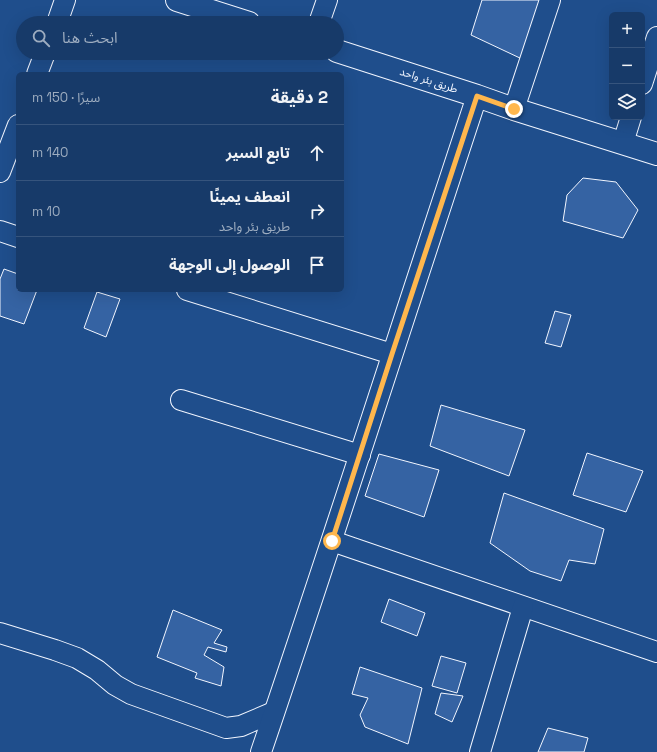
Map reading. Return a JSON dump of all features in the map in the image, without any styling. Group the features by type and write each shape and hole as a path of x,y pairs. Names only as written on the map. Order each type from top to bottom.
{"main road":[{"path":"176,0 227,16"},
{"name":"طريق بئر واحد","path":"344,53 657,154"}],"street":[{"path":"59,16 65,0"},
{"path":"321,16 327,0"},
{"path":"514,109 550,0"},
{"path":"645,75 657,37"},
{"path":"38,72 42,60"},
{"path":"261,752 332,541 477,96"},
{"path":"623,143 630,120"},
{"path":"0,172 16,130"},
{"path":"0,231 16,236"},
{"path":"193,292 392,354"},
{"path":"181,400 360,455"},
{"path":"332,541 657,652"},
{"path":"480,752 523,607"},
{"path":"0,633 77,658 98,670 115,685 131,694 226,728 241,726 274,712"}],"building":[{"path":"482,0 542,0 522,59 471,35"},
{"path":"583,178 616,182 638,210 623,238 563,221 567,195"},
{"path":"4,269 16,273 16,292 36,292 24,324 0,316 0,279"},
{"path":"97,292 120,299 106,337 84,328"},
{"path":"555,311 571,315 561,347 545,343"},
{"path":"441,405 525,430 509,476 430,446"},
{"path":"587,453 643,471 626,512 573,495"},
{"path":"379,454 439,470 424,517 365,496"},
{"path":"504,493 604,529 595,564 569,560 561,581 530,571 490,543"},
{"path":"389,599 425,613 417,636 381,622"},
{"path":"173,610 222,630 214,643 227,647 226,652 208,647 204,655 224,667 221,686 195,678 197,673 157,657"},
{"path":"441,656 466,663 457,693 432,686"},
{"path":"360,667 422,688 408,744 365,727 360,715 368,698 352,694"},
{"path":"441,693 463,696 452,722 435,714"},
{"path":"548,728 588,738 584,752 538,752"}],"route":[{"path":"332,541 477,96 514,109"}]}
